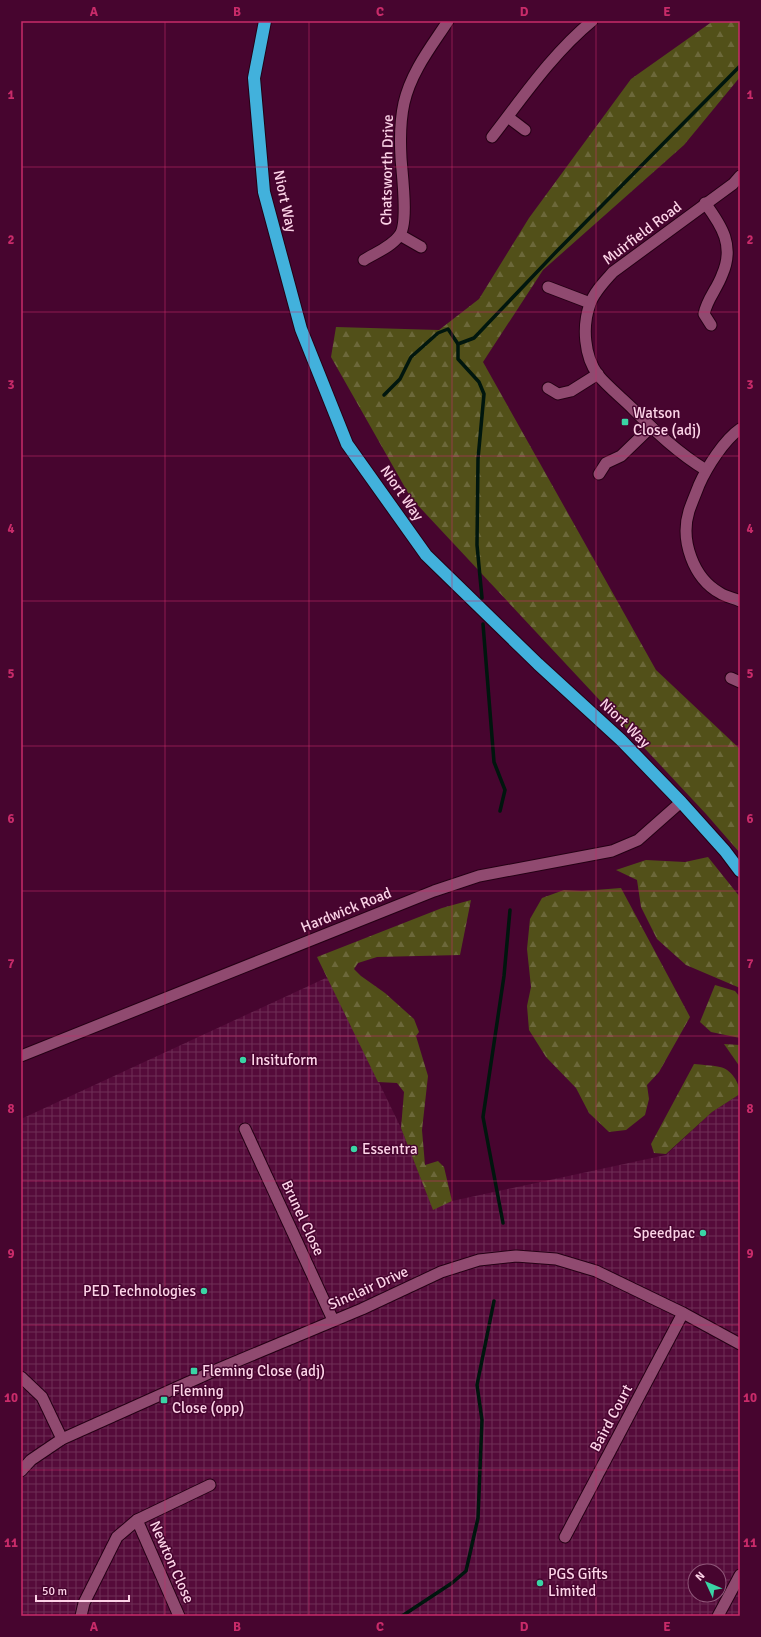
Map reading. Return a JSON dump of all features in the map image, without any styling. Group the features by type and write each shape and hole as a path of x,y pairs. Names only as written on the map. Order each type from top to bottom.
{"highway":[{"name":"Niort Way","path":"265,21 254,78 264,192 301,329 347,444 426,555 538,664 621,740 681,802 725,851 740,871"}],"street":[{"name":"Chatsworth Drive","path":"364,260 400,236 404,219 404,186 400,129 404,104 411,79 448,21"},
{"path":"492,137 575,35 592,21"},
{"path":"508,117 526,130"},
{"name":"Muirfield Road","path":"706,470 684,456 651,427 598,374 590,359 586,343 586,320 590,303 601,286 613,272 705,203 733,184 740,176"},
{"path":"705,203 724,232 727,246 722,275 706,304 704,314 711,326"},
{"name":"Chatsworth Drive","path":"400,236 421,247"},
{"path":"548,287 590,303"},
{"path":"548,388 558,394 571,391 598,374"},
{"path":"599,474 606,463 622,456 651,427"},
{"path":"740,429 726,444 706,470 689,511 686,524 686,538 691,560 702,577 720,593 740,601"},
{"name":"Hardwick Road","path":"21,1056 441,888 479,876 612,851 638,840 681,802"},
{"name":"Brunel Close","path":"245,1129 333,1320"},
{"name":"Sinclair Drive","path":"21,1471 31,1460 62,1439 441,1272 479,1260 516,1256 556,1259 596,1271 683,1313 740,1344"},
{"name":"Baird Court","path":"565,1537 683,1313"},
{"path":"21,1377 42,1397 62,1439"},
{"path":"81,1616 84,1603 117,1537 137,1520 210,1485"},
{"name":"Newton Close","path":"137,1520 179,1616"},
{"path":"718,1616 740,1575"}],"shaded area":[{"path":"328,977 401,1128 433,1209 452,1201 666,1155 712,1112 740,1094 740,1616 21,1616 21,1119"}],"green space":[{"path":"713,21 740,21 740,77 684,145 543,270 483,362 656,670 740,749 740,853 706,814 411,498 331,357 336,327 439,330 479,299 529,218 631,79"},
{"path":"708,857 740,897 740,988 686,965 657,939 641,907 637,880 616,870 646,860 685,862"},
{"path":"621,888 690,1017 659,1072 647,1085 649,1099 645,1115 626,1130 609,1132 589,1113 576,1088 546,1057 529,1030 527,1006 531,987 527,949 530,919 542,898 564,890 582,891"},
{"path":"471,900 460,955 377,957 358,963 354,969 361,976 385,993 414,1019 419,1032 416,1036 428,1076 422,1130 425,1165 438,1161 444,1167 452,1201 433,1210 401,1128 404,1092 397,1083 378,1082 317,957 442,908"},
{"path":"715,985 735,991 740,997 740,1038 711,1032 700,1022"},
{"path":"724,1044 740,1045 740,1067"},
{"path":"694,1064 724,1068 737,1081 740,1094 712,1112 666,1154 654,1153 651,1144"}],"waterway":[{"path":"482,598 477,545 478,459 484,394 479,382 458,359 458,344 474,338 556,252 740,66"},
{"path":"384,395 400,379 411,357 438,333 448,329 458,344"},
{"path":"483,624 494,762 505,790 500,811"},
{"path":"503,1223 483,1117 504,976 510,910"},
{"path":"402,1616 452,1583 466,1571 478,1518 482,1420 477,1385 494,1301"}],"place":[{"name":"Watson Close (adj)","path":"625,422"},
{"name":"Insituform","path":"243,1060"},
{"name":"Essentra","path":"354,1149"},
{"name":"Speedpac","path":"703,1233"},
{"name":"PED Technologies","path":"204,1291"},
{"name":"Fleming Close (adj)","path":"194,1371"},
{"name":"Fleming Close (opp)","path":"164,1400"},
{"name":"PGS Gifts Limited","path":"540,1583"}]}
